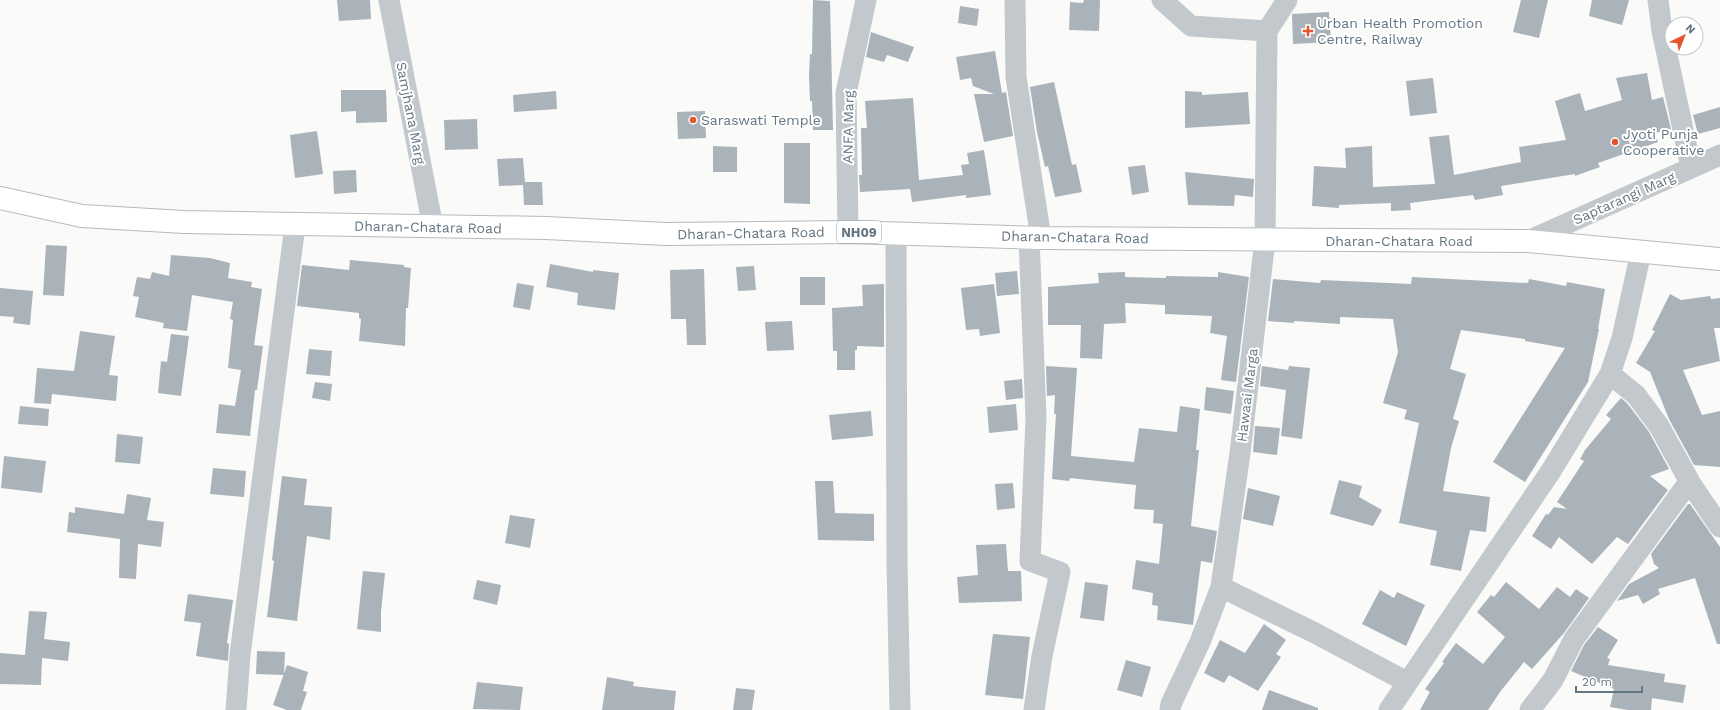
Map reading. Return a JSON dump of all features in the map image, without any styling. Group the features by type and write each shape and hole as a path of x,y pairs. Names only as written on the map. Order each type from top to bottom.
{"main road":[{"name":"Dharan-Chatara Road","path":"0,198 82,216 184,222 546,228 666,234 848,232 1035,237 1528,241 1720,259"}],"street":[{"name":"Samjhana Marg","path":"389,0 433,227"},
{"name":"ANFA Marg","path":"848,232 846,94 866,0"},
{"path":"1016,0 1016,77 1035,237 1036,418 1030,561 1060,572 1042,656 1034,710"},
{"path":"1162,0 1191,26 1266,31 1287,0"},
{"path":"1658,0 1662,32 1691,167"},
{"name":"Hawaai Marga","path":"1170,710 1171,704 1200,642 1221,587 1240,453 1265,240 1266,31"},
{"name":"Saptarangi Marg","path":"1528,241 1720,155"},
{"path":"236,710 240,655 295,225"},
{"path":"896,234 897,562 900,710"},
{"path":"1389,710 1551,471 1610,374 1622,338 1641,252"},
{"path":"1610,374 1636,395 1659,426 1689,482 1720,527"},
{"path":"1530,710 1553,680 1574,639 1689,482"},
{"path":"1221,587 1315,633 1407,682"}],"building":[{"path":"337,0 370,0 371,19 339,21"},
{"path":"813,0 830,1 833,130 813,130 809,75 810,54 812,54"},
{"path":"1084,0 1100,0 1099,31 1069,30 1070,2 1083,3"},
{"path":"1521,0 1548,0 1539,38 1513,32"},
{"path":"1592,0 1629,0 1622,25 1589,16"},
{"path":"960,6 979,9 977,26 958,23"},
{"path":"1329,12 1331,42 1293,44 1292,14"},
{"path":"871,32 914,47 908,62 887,55 884,62 866,57"},
{"path":"995,51 1002,93 1006,92 1013,136 984,142 974,94 994,94 973,86 971,78 960,80 956,57"},
{"path":"1647,73 1652,100 1663,97 1671,129 1655,133 1658,142 1598,163 1600,167 1575,176 1575,174 1501,186 1503,195 1475,200 1473,195 1410,203 1411,210 1391,211 1391,203 1339,205 1339,208 1312,206 1314,166 1346,168 1345,148 1372,146 1373,187 1435,184 1429,137 1449,135 1454,175 1521,162 1519,147 1566,140 1555,101 1580,93 1585,111 1622,100 1616,78"},
{"path":"1433,78 1437,113 1410,116 1406,81"},
{"path":"1054,82 1072,165 1076,164 1082,192 1055,197 1048,166 1045,167 1037,132 1030,87"},
{"path":"341,90 386,90 387,122 356,123 356,111 341,112"},
{"path":"556,91 557,109 514,112 513,95"},
{"path":"1185,91 1202,92 1202,95 1248,92 1250,124 1185,128"},
{"path":"913,98 919,180 963,175 961,165 969,164 967,153 984,150 991,195 966,198 966,195 912,202 910,189 860,192 859,175 862,175 861,128 867,128 865,101"},
{"path":"1720,107 1720,128 1698,134 1693,115"},
{"path":"705,111 706,138 678,139 677,112"},
{"path":"477,119 478,149 445,150 444,120"},
{"path":"317,131 323,174 295,178 290,135"},
{"path":"784,143 810,143 810,204 784,203"},
{"path":"713,146 737,147 737,172 713,172"},
{"path":"523,158 525,182 542,182 543,205 524,205 523,185 499,186 497,159"},
{"path":"1145,165 1149,192 1132,195 1128,167"},
{"path":"356,170 357,192 334,194 333,171"},
{"path":"1185,172 1254,179 1253,197 1235,195 1234,206 1188,205"},
{"path":"46,245 67,246 64,296 43,295"},
{"path":"171,255 210,258 230,263 228,278 252,282 251,287 262,289 254,345 263,346 257,390 255,390 250,436 216,433 219,404 235,406 241,370 228,368 233,320 230,319 233,302 192,295 187,331 163,328 164,323 135,317 139,297 133,296 137,277 150,279 152,272 169,276"},
{"path":"350,260 404,265 404,267 411,268 408,308 406,308 405,346 359,341 361,319 359,318 359,313 297,306 302,265 349,270"},
{"path":"550,264 593,272 593,270 619,273 615,310 577,305 578,293 546,287"},
{"path":"754,266 756,290 738,291 736,267"},
{"path":"704,269 706,345 687,345 686,319 671,319 670,270"},
{"path":"1017,271 1019,294 997,296 995,273"},
{"path":"1125,272 1125,277 1218,277 1218,272 1249,277 1236,382 1221,380 1227,336 1210,333 1212,316 1165,314 1165,305 1125,303 1126,323 1104,324 1102,359 1080,358 1081,325 1048,325 1048,287 1099,283 1098,273"},
{"path":"800,277 825,277 825,305 800,305"},
{"path":"1412,277 1528,283 1529,279 1566,286 1567,282 1605,289 1599,329 1588,382 1525,482 1493,462 1565,348 1525,341 1525,339 1461,330 1450,369 1466,374 1453,419 1459,421 1451,448 1443,491 1490,497 1486,532 1470,530 1461,571 1430,565 1437,531 1399,523 1419,423 1404,419 1407,410 1383,403 1398,352 1393,319 1340,317 1340,324 1268,321 1273,279 1320,283 1321,280 1411,284"},
{"path":"517,283 534,286 530,310 513,307"},
{"path":"884,284 884,347 857,346 857,350 855,350 855,370 837,370 837,351 833,351 832,308 863,306 862,285"},
{"path":"994,284 1000,333 980,336 979,329 966,330 961,288"},
{"path":"0,288 33,291 30,325 13,323 14,317 0,316"},
{"path":"1670,294 1681,300 1710,296 1711,299 1720,298 1720,328 1714,328 1720,361 1683,370 1702,415 1720,411 1720,467 1694,465 1669,419 1650,372 1636,363 1655,331 1652,330"},
{"path":"792,321 794,350 767,351 765,322"},
{"path":"80,331 115,336 109,375 118,376 116,401 52,394 51,404 34,403 37,368 74,371"},
{"path":"171,334 189,336 181,396 158,393 161,361 167,362"},
{"path":"309,349 332,351 330,376 306,374"},
{"path":"1046,366 1077,368 1071,456 1134,462 1139,428 1177,432 1180,406 1200,409 1196,450 1199,450 1191,526 1217,531 1212,563 1201,561 1193,625 1157,620 1158,606 1152,605 1153,593 1132,589 1136,560 1159,564 1163,524 1153,523 1154,510 1134,509 1136,485 1070,478 1069,481 1052,479 1056,414 1054,414 1055,395 1047,396"},
{"path":"1262,366 1288,370 1289,366 1310,368 1302,439 1281,436 1286,390 1260,386"},
{"path":"1022,379 1023,398 1006,400 1004,381"},
{"path":"315,382 332,384 330,401 312,398"},
{"path":"1206,387 1234,391 1231,414 1204,410"},
{"path":"1621,398 1627,403 1649,432 1669,469 1650,476 1668,490 1628,544 1617,537 1592,564 1559,537 1551,549 1532,536 1546,514 1548,515 1554,507 1567,509 1557,502 1584,461 1580,459 1585,450 1611,419 1606,415"},
{"path":"1016,404 1018,430 989,433 987,407"},
{"path":"20,406 49,409 48,426 18,424"},
{"path":"871,411 873,436 832,440 829,415"},
{"path":"1255,426 1280,428 1277,455 1253,452"},
{"path":"117,434 143,437 140,464 115,462"},
{"path":"4,456 46,461 42,493 1,488"},
{"path":"213,468 246,471 244,497 210,494"},
{"path":"282,476 307,479 304,505 332,507 330,540 307,536 297,621 267,617"},
{"path":"1339,480 1362,486 1359,497 1382,510 1373,526 1330,514"},
{"path":"815,481 833,481 835,513 874,514 874,541 818,540"},
{"path":"1013,483 1015,508 997,510 995,484"},
{"path":"1248,488 1280,496 1273,526 1243,519"},
{"path":"127,494 151,498 147,520 164,522 161,547 138,544 136,579 119,578 120,539 67,532 69,512 75,513 75,507 124,514"},
{"path":"1688,504 1690,504 1720,547 1720,644 1717,644 1695,578 1658,589 1660,594 1643,604 1638,595 1617,601 1629,584 1659,568 1654,564 1651,554"},
{"path":"510,515 535,519 530,548 505,543"},
{"path":"1006,544 1008,571 1021,571 1022,601 959,603 957,577 978,575 976,545"},
{"path":"363,571 385,573 381,612 381,632 357,629"},
{"path":"477,580 501,585 497,605 473,599"},
{"path":"1085,582 1108,585 1104,621 1080,618"},
{"path":"1506,582 1539,609 1557,587 1570,597 1576,589 1589,598 1564,633 1532,669 1524,662 1488,710 1420,710 1430,692 1425,689 1444,663 1442,662 1456,643 1483,664 1505,637 1477,612 1491,595 1494,597"},
{"path":"1380,590 1394,598 1397,592 1425,605 1406,646 1362,624"},
{"path":"188,594 233,600 227,643 229,644 228,661 196,656 201,623 184,621"},
{"path":"29,611 47,612 44,639 70,642 68,661 42,658 41,685 0,684 0,653 25,655"},
{"path":"1264,624 1286,640 1276,654 1281,657 1258,691 1229,675 1224,683 1204,673 1220,640 1245,653"},
{"path":"1598,627 1618,640 1607,658 1610,659 1608,665 1665,674 1664,682 1686,685 1683,703 1652,698 1651,710 1628,710 1610,707 1614,689 1571,671 1584,645"},
{"path":"993,634 1030,637 1023,699 985,695"},
{"path":"257,651 285,652 284,675 256,674"},
{"path":"1126,660 1151,667 1142,697 1117,690"},
{"path":"287,665 308,672 303,691 307,692 301,710 287,710 273,705"},
{"path":"607,677 634,682 633,686 676,691 674,710 602,710"},
{"path":"477,682 523,687 520,710 473,709"},
{"path":"736,688 755,690 752,710 733,710"},
{"path":"1269,690 1318,708 1318,710 1262,710"}],"place":[{"name":"Urban Health Promotion Centre, Railway","path":"1308,31"},
{"name":"Saraswati Temple","path":"693,120"},
{"name":"Jyoti Punja Cooperative","path":"1615,142"}]}
